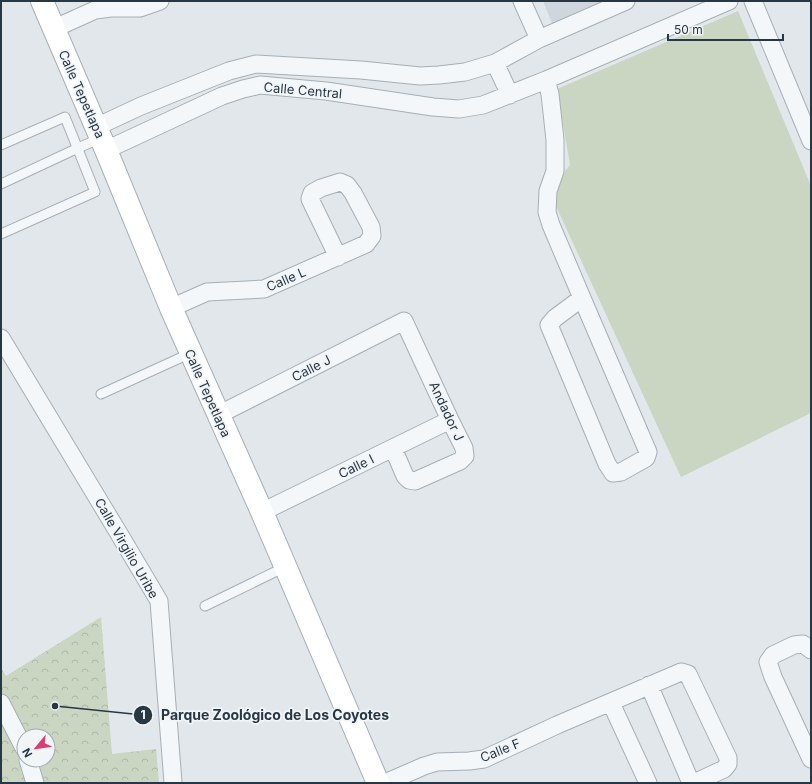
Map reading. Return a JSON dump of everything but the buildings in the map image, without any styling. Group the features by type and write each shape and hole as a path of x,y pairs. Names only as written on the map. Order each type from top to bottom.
{"street":[{"name":"Calle Tepetlapa","path":"42,1 101,138 171,308 262,512 378,783"},
{"path":"53,29 95,10 140,8 160,1"},
{"path":"522,1 539,39"},
{"name":"Calle Central","path":"101,138 141,106 229,71 256,64 361,70 420,76 439,76 465,72 495,63 539,39 626,1"},
{"name":"Calle Central","path":"101,138 243,89 260,85 326,91 433,107 459,109 483,106 729,1"},
{"path":"752,1 811,141"},
{"path":"495,63 510,95"},
{"path":"546,80 550,94 554,140 555,171 548,191 548,212 551,225 648,452 646,458 621,472 613,473 607,464 549,325 555,318 582,298"},
{"name":"Calle L","path":"171,308 207,292 264,289 338,257 366,244 372,236 371,227 353,193 347,185 340,182 320,188 312,193 310,200 338,257"},
{"name":"Calle J","path":"218,415 404,321"},
{"name":"Andador J","path":"393,448 405,476 409,480 415,481 460,461 466,456 464,448 404,321"},
{"name":"Calle Virgilio Uribe","path":"1,338 159,601 173,783"},
{"name":"Calle I","path":"262,512 450,420"},
{"path":"811,650 803,644 794,645 773,655 768,662 811,759"},
{"name":"Calle F","path":"386,783 424,766 437,762 484,759 557,725 681,672 688,674 728,758 728,764 724,769 693,783"},
{"path":"649,685 693,783"},
{"path":"611,702 648,783"},
{"path":"1,703 16,731"},
{"path":"30,768 35,783"}],"lane":[{"path":"1,145 65,117 95,192 1,234"},
{"path":"1,184 101,138"},
{"path":"101,394 191,353"},
{"path":"205,606 285,567"}],"shaded area":[{"path":"543,1 611,1 554,28"}],"green space":[{"path":"738,11 811,186 811,413 681,477 549,191 570,165 557,89"},
{"path":"101,617 112,754 156,749 159,783 1,783 1,668 6,676"}],"place":[{"name":"Parque Zoológico de Los Coyotes","path":"55,706"}]}
